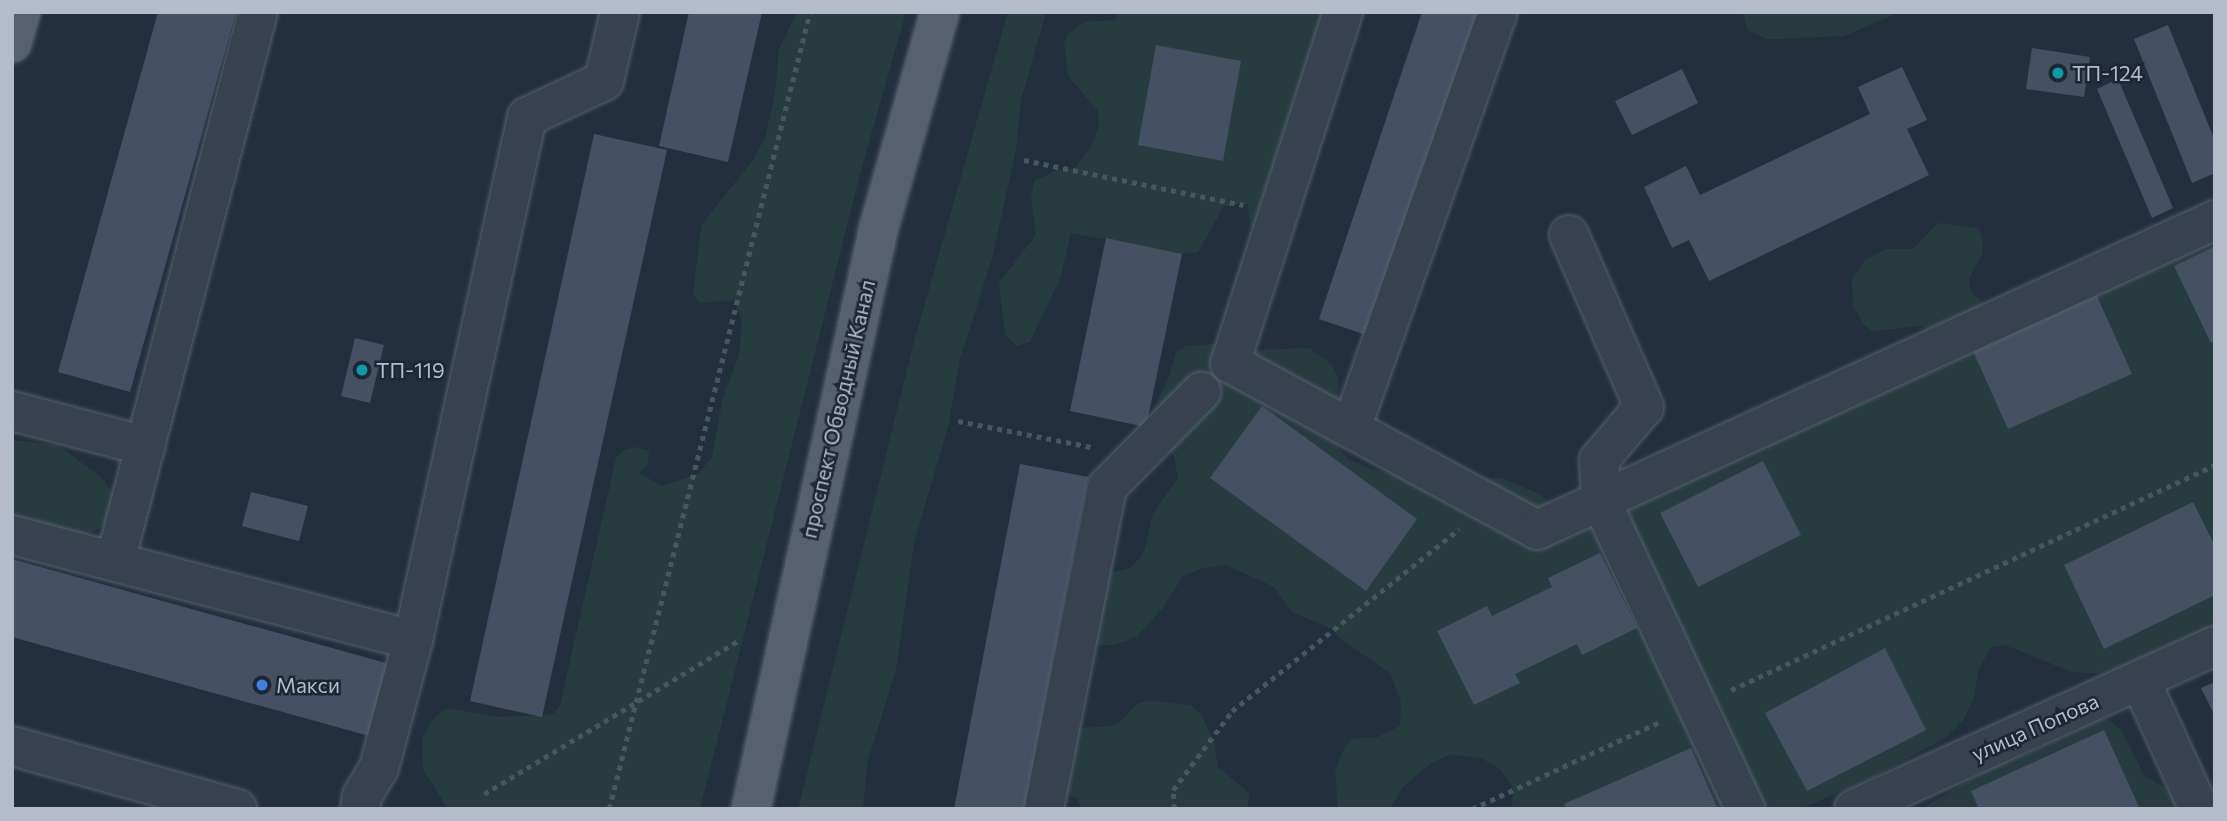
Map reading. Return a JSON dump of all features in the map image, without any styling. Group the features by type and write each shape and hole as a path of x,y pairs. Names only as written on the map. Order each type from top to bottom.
{"main road":[{"path":"12,43 21,12"},
{"name":"проспект Обводный Канал","path":"751,809 879,227 940,12"}],"street":[{"path":"115,562 258,12"},
{"path":"359,809 362,796 379,768 413,640 527,117 604,81 620,12"},
{"path":"1343,12 1230,363 1537,530 2215,220"},
{"path":"1351,429 1498,12"},
{"path":"1569,235 1644,407 1599,460 1601,501 1745,809"},
{"path":"1044,809 1107,487 1201,392"},
{"path":"12,411 145,446"},
{"path":"12,536 413,640"},
{"name":"улица Попова","path":"1857,808 2215,646"},
{"path":"2140,680 2199,809"},
{"path":"12,746 198,803 237,809"}],"path":[{"path":"610,809 810,12"},
{"path":"1024,160 1278,212"},
{"path":"958,421 1137,456"},
{"path":"1472,809 2215,465"},
{"path":"1174,809 1172,790 1232,711 1490,504"},
{"path":"484,794 739,640"}],"green space":[{"path":"797,12 906,12 860,174 700,809 448,809 424,771 422,759 423,736 436,716 446,708 501,717 553,714 560,705 616,458 624,450 636,447 649,451 648,465 639,473 662,486 698,474 712,457 723,398 739,355 742,320 734,300 700,303 693,295 702,224 753,160 765,138 775,93 779,49"},
{"path":"1008,12 1046,12 1021,100 1016,150 992,259 960,359 948,427 914,543 896,670 868,760 863,809 798,809 915,338"},
{"path":"1120,12 1323,12 1306,60 1289,136 1261,226 1250,227 1248,204 1224,206 1198,252 1182,254 1071,233 1061,276 1030,342 1016,346 1005,334 999,283 1036,235 1031,197 1034,181 1057,170 1075,168 1094,141 1099,126 1098,111 1068,76 1064,42 1067,35 1078,26 1086,22 1115,20"},
{"path":"1743,12 1901,12 1844,36 1766,39 1747,30"},
{"path":"2215,212 2215,636 2138,671 2106,674 2071,672 2013,648 2002,645 1991,647 1979,669 1974,697 1964,719 1945,738 1874,777 1807,806 1795,809 1512,809 1513,787 1501,770 1483,759 1451,754 1430,764 1403,787 1390,809 1338,809 1335,772 1344,748 1352,739 1378,737 1400,726 1401,703 1391,674 1338,637 1332,629 1292,612 1274,587 1226,565 1203,568 1183,576 1163,608 1136,637 1115,645 1092,645 1104,574 1130,568 1139,559 1145,549 1152,515 1178,478 1174,457 1156,429 1155,405 1168,380 1176,352 1186,346 1213,344 1254,350 1309,348 1331,364 1338,378 1339,449 1348,459 1375,470 1420,479 1501,478 1538,493 1558,511 1912,380 1931,362 1931,332 1921,326 1872,331 1863,324 1853,305 1852,280 1865,260 1886,249 1913,249 1938,223 1979,228 1983,242 1982,255 1969,278 1971,292 1981,301 1994,306"},
{"path":"12,440 58,445 102,478 113,494 113,512 104,525 89,534 73,534 12,521"},
{"path":"1150,701 1191,705 1201,715 1214,740 1218,767 1249,793 1248,809 1082,809 1077,799 1058,788 1070,729 1110,726 1121,721 1137,704"},
{"path":"2100,719 2110,720 2123,733 2144,775 2188,802 2191,809 1921,809 1991,767 2023,756"}],"building":[{"path":"158,12 236,12 130,392 58,372"},
{"path":"689,12 762,12 728,162 659,146"},
{"path":"1422,12 1488,12 1378,339 1319,319"},
{"path":"2168,25 2215,141 2215,173 2192,183 2134,39"},
{"path":"1156,45 1241,61 1223,161 1138,145"},
{"name":"ТП-124","path":"2032,48 2090,57 2084,97 2026,89"},
{"path":"1902,67 1927,120 1907,129 1929,175 1709,281 1689,240 1672,248 1644,187 1686,166 1700,195 1870,114 1858,87"},
{"path":"1682,69 1698,103 1632,135 1615,101"},
{"path":"2118,79 2173,208 2152,218 2097,89"},
{"path":"594,134 667,150 542,717 470,701"},
{"path":"1106,238 1182,254 1146,427 1070,411"},
{"path":"2215,246 2215,341 2211,343 2174,266"},
{"path":"2096,294 2132,374 2008,429 1972,349"},
{"name":"ТП-119","path":"355,338 384,345 370,403 341,396"},
{"path":"1262,406 1417,519 1366,591 1210,478"},
{"path":"1763,461 1801,535 1698,587 1660,513"},
{"path":"1020,464 1088,477 1024,809 954,809"},
{"path":"251,492 308,506 299,541 242,526"},
{"path":"2193,502 2215,546 2215,595 2104,649 2064,565"},
{"path":"1600,553 1637,628 1582,655 1577,644 1515,674 1520,683 1474,705 1437,631 1487,606 1492,616 1552,587 1548,578"},
{"path":"12,559 400,667 380,739 12,637"},
{"path":"1885,648 1926,730 1807,791 1765,713"},
{"path":"2215,682 2215,716 2201,688"},
{"path":"2104,730 2140,809 1979,809 1971,791"},
{"path":"1691,748 1718,809 1566,809 1564,804"}],"place":[{"name":"ТП-124","path":"2058,73"},
{"name":"ТП-119","path":"362,370"},
{"name":"Макси","path":"262,685"}]}
